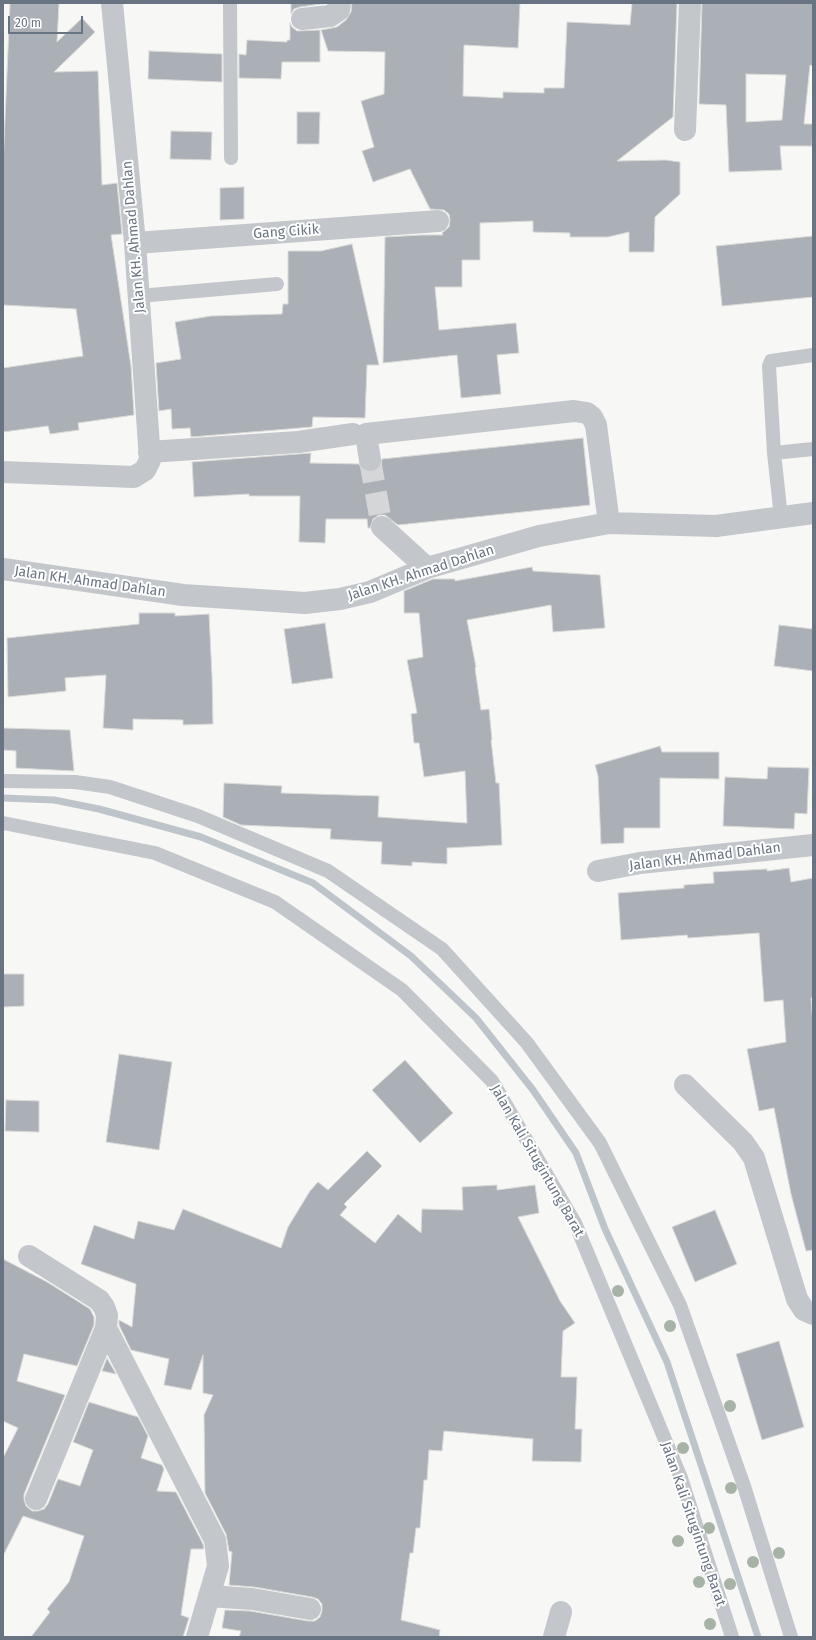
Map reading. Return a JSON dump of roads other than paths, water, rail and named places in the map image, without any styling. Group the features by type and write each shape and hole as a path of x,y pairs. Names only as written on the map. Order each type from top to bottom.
{"street":[{"name":"Jalan KH. Ahmad Dahlan","path":"112,3 135,243 147,461"},
{"path":"302,19 330,16 339,10 340,3"},
{"path":"685,130 690,3"},
{"name":"Gang Cikik","path":"135,243 438,221"},
{"path":"370,460 366,434 574,411 587,413 592,417 596,425 609,524"},
{"path":"3,472 134,477 147,461 353,434"},
{"name":"Jalan KH. Ahmad Dahlan","path":"3,569 183,595 305,603 340,599 370,592 427,568 540,536 609,524 716,526 813,513"},
{"path":"382,527 427,568"},
{"name":"Jalan KH. Ahmad Dahlan","path":"598,871 640,863 813,845"},
{"path":"685,1085 743,1142 754,1158 797,1300 804,1310 813,1314"},
{"path":"29,1256 99,1300 107,1315 106,1328 36,1499"},
{"path":"106,1328 215,1540 218,1566 197,1637"},
{"path":"209,1596 252,1599 310,1609"},
{"path":"554,1637 562,1612"}],"lane":[{"path":"230,3 231,158"},
{"path":"139,296 276,284"},
{"path":"781,517 774,454 769,366 771,362 813,355"},
{"path":"774,454 813,449"},
{"path":"3,781 76,782 110,787 198,816 328,871 442,949 527,1043 600,1143 680,1305 744,1486 791,1637"},
{"name":"Jalan Kali Situgintung Barat","path":"3,823 155,853 275,902 402,990 492,1081 575,1223 681,1478 732,1637"}],"waterway":[{"path":"3,798 54,800 99,809 201,837 313,883 411,956 476,1018 533,1090 576,1153 605,1229 667,1362 758,1637"}],"tunnel":[{"path":"370,460 382,527"}]}
